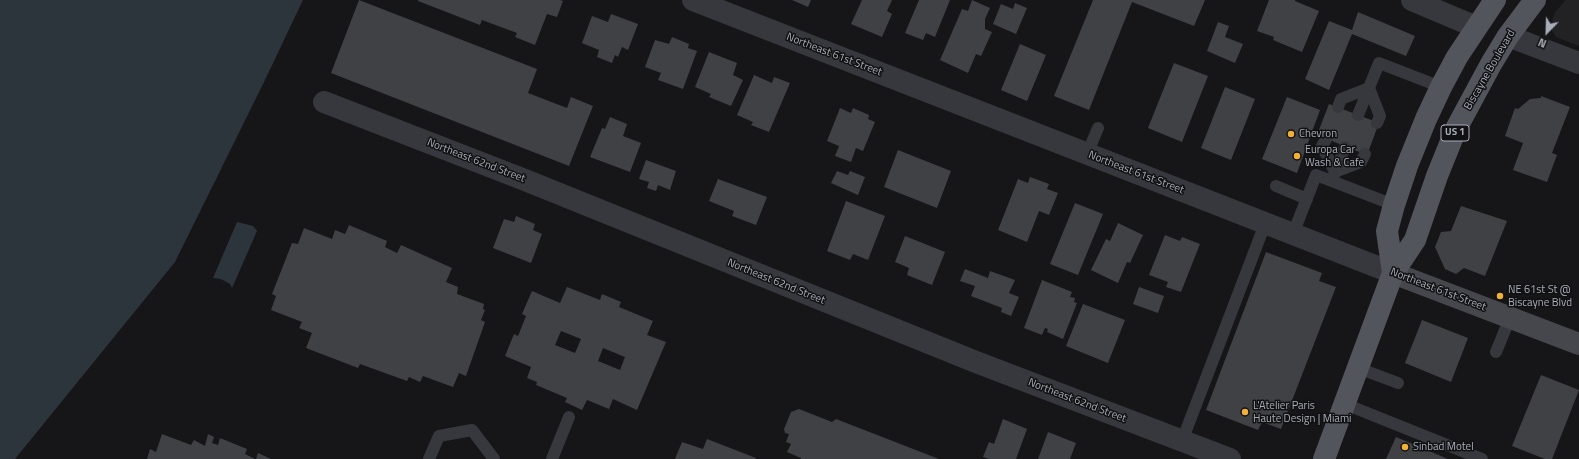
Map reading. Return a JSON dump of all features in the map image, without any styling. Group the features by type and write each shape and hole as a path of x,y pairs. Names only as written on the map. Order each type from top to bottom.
{"main road":[{"name":"Biscayne Boulevard","path":"1393,273 1387,231 1394,205 1426,119 1441,87 1494,0"},
{"name":"Biscayne Boulevard","path":"1324,459 1393,273 1416,240 1437,176 1456,130 1477,89 1508,36 1535,0"},
{"name":"Northeast 61st Street","path":"1393,273 1579,344"}],"street":[{"name":"Northeast 61st Street","path":"693,0 727,6 1087,154 1393,273"},
{"path":"1412,0 1476,28"},
{"path":"1508,36 1579,63"},
{"name":"Northeast 62nd Street","path":"324,102 525,180 976,362 1182,441 1202,454 1230,459"}],"lane":[{"path":"1358,115 1379,63 1441,87"},
{"path":"1338,107 1342,99 1369,88"},
{"path":"1369,88 1380,116 1378,123"},
{"path":"1087,154 1098,128"},
{"path":"1326,139 1322,146 1333,177"},
{"path":"1333,177 1345,146"},
{"path":"1333,177 1361,162 1364,154"},
{"path":"1294,234 1316,175 1333,177 1394,205"},
{"path":"1276,186 1308,199"},
{"path":"1182,441 1266,224"},
{"path":"1496,352 1510,318"},
{"path":"1358,368 1398,383"},
{"path":"1345,404 1482,459"},
{"path":"552,459 569,418"},
{"path":"429,459 439,436 472,430 494,459"}],"shaded area":[{"path":"0,0 303,0 175,262 15,459 0,459"},
{"path":"1566,0 1579,0 1579,46 1556,37 1550,27 1555,12"},
{"path":"237,222 253,226 257,231 232,288 230,284 221,279 213,278"}],"building":[{"path":"359,0 537,69 528,93 567,108 571,97 593,106 569,166 331,73"},
{"path":"418,0 563,1 557,17 547,14 535,45 515,37 517,33 482,20 480,25"},
{"path":"792,0 811,0 808,7"},
{"path":"862,0 892,0 887,11 892,14 882,37 851,24"},
{"path":"919,0 950,0 935,37 926,33 923,40 905,33"},
{"path":"972,0 990,8 985,19 985,29 992,32 981,56 976,54 968,73 940,60 962,9 968,11"},
{"path":"1093,0 1205,0 1194,26 1132,2 1089,110 1054,96"},
{"path":"1269,0 1295,0 1319,11 1302,52 1273,40 1274,37 1257,31"},
{"path":"1015,3 1027,8 1016,34 993,24 1001,4 1013,9"},
{"path":"1358,12 1415,36 1406,56 1352,34 1329,90 1305,79 1329,21 1352,30"},
{"path":"611,14 638,24 628,50 622,47 618,57 615,55 612,63 597,57 599,50 582,43 592,16 608,22"},
{"path":"1218,22 1229,26 1225,37 1243,44 1235,63 1207,51"},
{"path":"672,37 689,44 688,48 697,51 683,89 658,80 661,73 645,67 655,40 669,44"},
{"path":"1020,44 1046,55 1027,101 1001,90"},
{"path":"709,52 737,63 733,75 743,80 731,106 709,97 711,94 695,87"},
{"path":"1174,63 1208,76 1182,142 1148,128"},
{"path":"754,75 772,83 774,77 790,83 769,132 751,125 753,122 737,115"},
{"path":"1225,87 1255,99 1231,160 1201,148"},
{"path":"1541,96 1570,107 1552,153 1557,155 1547,182 1513,170 1523,143 1505,136 1515,108 1518,109 1530,99 1541,98"},
{"name":"Chevron","path":"1287,97 1320,110 1297,173 1262,159"},
{"name":"Chevron","path":"1329,104 1379,123 1367,155 1317,135"},
{"path":"840,108 851,113 853,108 869,115 868,119 875,122 863,151 856,148 851,162 835,156 839,146 827,141"},
{"path":"610,117 627,124 623,136 641,143 630,172 590,157 602,128 605,129"},
{"path":"898,150 951,171 937,208 884,187"},
{"path":"646,160 676,171 670,190 658,185 656,191 647,188 649,182 639,179"},
{"path":"837,171 848,175 850,171 865,177 858,195 831,183"},
{"path":"1030,177 1049,184 1047,189 1058,193 1049,215 1039,211 1027,242 998,230 1018,179 1028,183"},
{"path":"718,179 767,197 756,225 732,216 734,211 709,201"},
{"path":"846,201 885,216 868,260 853,254 850,260 827,251"},
{"path":"1075,203 1103,214 1078,275 1050,264"},
{"path":"1461,206 1507,221 1485,276 1464,268 1456,274 1445,269 1435,247 1441,232 1451,231"},
{"path":"516,216 535,224 533,230 542,234 531,263 493,248 504,219 514,222"},
{"path":"1118,223 1143,235 1130,263 1127,262 1118,283 1091,270 1106,239 1110,241"},
{"path":"349,225 387,241 385,247 397,253 401,245 452,268 446,282 458,287 457,294 484,304 483,309 485,310 481,320 485,322 466,376 459,373 453,387 423,376 420,382 409,377 407,381 360,364 358,368 306,348 312,333 299,328 302,322 271,310 276,296 272,294 292,243 298,244 304,228 332,239 335,230 345,234"},
{"path":"1165,235 1180,241 1182,237 1200,244 1181,292 1166,287 1168,282 1149,275"},
{"path":"905,236 945,252 932,285 907,275 909,268 895,262"},
{"path":"1266,252 1322,273 1319,281 1336,287 1281,429 1262,422 1258,430 1206,410"},
{"path":"965,269 988,278 990,271 1015,280 1009,293 1019,297 1011,316 1001,312 1002,308 971,296 975,286 960,281"},
{"path":"1042,280 1072,292 1070,297 1075,298 1074,302 1077,303 1063,339 1047,332 1048,329 1045,328 1042,335 1024,328"},
{"path":"567,287 600,300 602,294 621,302 619,307 653,321 647,335 666,342 637,410 613,399 609,409 587,400 582,410 565,402 567,398 536,385 537,382 527,378 531,367 505,356 514,334 518,336 526,316 522,314 532,291 560,303","holes":["561,331 581,339 575,353 555,345","603,348 625,357 620,370 598,361"]},
{"path":"1139,287 1164,296 1158,313 1133,304"},
{"path":"1083,304 1125,320 1108,363 1066,346"},
{"path":"1422,320 1468,338 1451,382 1405,363"},
{"path":"1541,375 1579,390 1552,459 1545,459 1512,446"},
{"path":"799,409 832,422 836,419 939,459 801,459 787,452 791,444 786,442 789,434 785,433 784,429 791,412"},
{"path":"1003,419 1027,429 1016,459 989,459 983,457 989,442 994,444"},
{"path":"1048,432 1076,443 1070,459 1038,459"},
{"path":"162,434 191,445 194,440 205,446 208,434 214,437 212,443 218,445 220,438 247,449 245,454 255,459 147,459 150,449 156,452"},
{"name":"Sinbad Motel","path":"1396,437 1448,459 1386,459"},
{"path":"707,439 756,458 675,459 682,442 703,449"},
{"path":"258,453 271,459 256,459"}],"place":[{"name":"Chevron","path":"1291,134"},
{"name":"Europa Car Wash & Cafe","path":"1297,156"},
{"name":"NE 61st St @ Biscayne Blvd","path":"1500,296"},
{"name":"L'Atelier Paris Haute Design | Miami","path":"1245,412"},
{"name":"Sinbad Motel","path":"1405,447"}]}
